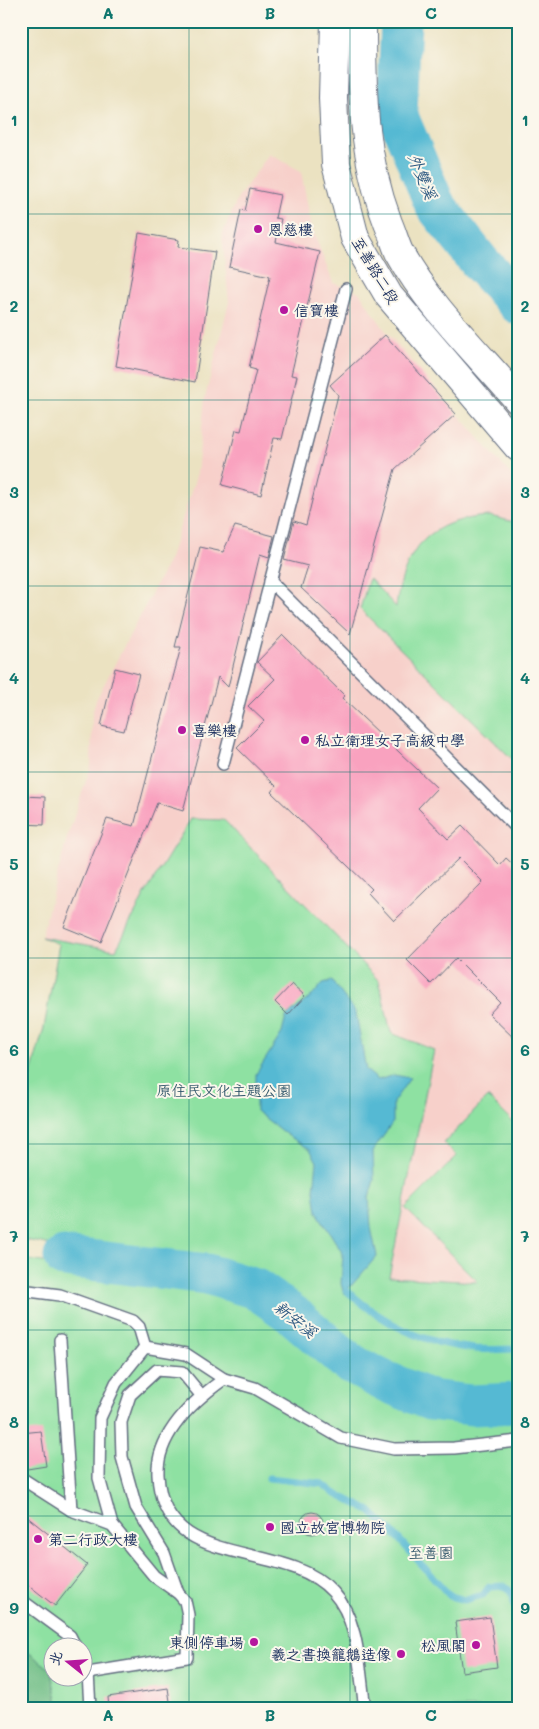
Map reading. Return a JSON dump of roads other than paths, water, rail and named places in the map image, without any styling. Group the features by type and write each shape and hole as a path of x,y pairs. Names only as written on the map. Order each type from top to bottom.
{"street":[{"name":"至善路二段","path":"335,21 333,98 336,164 355,238 389,296 518,447"},
{"name":"至善路二段","path":"362,21 360,75 364,130 377,194 399,251 434,302 518,400"}],"lane":[{"path":"223,764 346,289"},
{"path":"270,582 518,829"},
{"path":"21,1290 60,1294 133,1320 139,1327 145,1347"},
{"path":"60,1340 72,1510"},
{"path":"145,1347 186,1354 224,1379 255,1388 341,1438 394,1449 454,1448 518,1441"},
{"path":"145,1347 116,1383 100,1418 99,1478 112,1525 154,1576 178,1592"},
{"path":"92,1667 187,1657 188,1615 185,1601 178,1592 164,1553 136,1507 122,1457 121,1422 130,1395 158,1370 182,1372 201,1395"},
{"path":"224,1379 201,1395 169,1432 157,1460 159,1495 172,1520 194,1539 225,1550 280,1563 312,1575 334,1592 349,1617 365,1708"},
{"path":"21,1478 72,1510 112,1525"},
{"path":"21,1600 70,1636"},
{"path":"87,1686 90,1708"}],"water":[{"path":"332,981 356,1013 366,1070 378,1080 394,1075 410,1078 393,1102 393,1122 373,1151 374,1180 369,1197 371,1228 377,1256 344,1294 341,1284 343,1254 317,1212 314,1190 317,1162 310,1149 287,1135 256,1111 256,1074 282,1033 286,1017 314,994 323,983"}],"waterway":[{"name":"外雙溪","path":"401,21 397,114 435,205 479,261 518,304"},
{"name":"新安溪","path":"64,1257 207,1274 256,1289 293,1315 349,1363 380,1379 430,1400 471,1405 518,1403"},
{"path":"347,1291 376,1314 406,1331 422,1337 475,1349 518,1349"},
{"path":"269,1478 323,1484 334,1493 370,1511 397,1537 450,1596 465,1600 483,1595 489,1587 505,1586 511,1592 518,1616"}],"place":[{"name":"恩慈樓","path":"258,229"},
{"name":"信寶樓","path":"284,310"},
{"name":"喜樂樓","path":"182,730"},
{"name":"私立衛理女子高級中學","path":"305,740"},
{"name":"國立故宮博物院","path":"270,1527"},
{"name":"第二行政大樓","path":"38,1539"},
{"name":"東側停車場","path":"254,1642"},
{"name":"松風閣","path":"476,1645"},
{"name":"羲之書換籠鵝造像","path":"401,1654"}],"park label":[{"name":"原住民文化主題公園","path":"224,1090"},
{"name":"至善園","path":"431,1552"}]}
